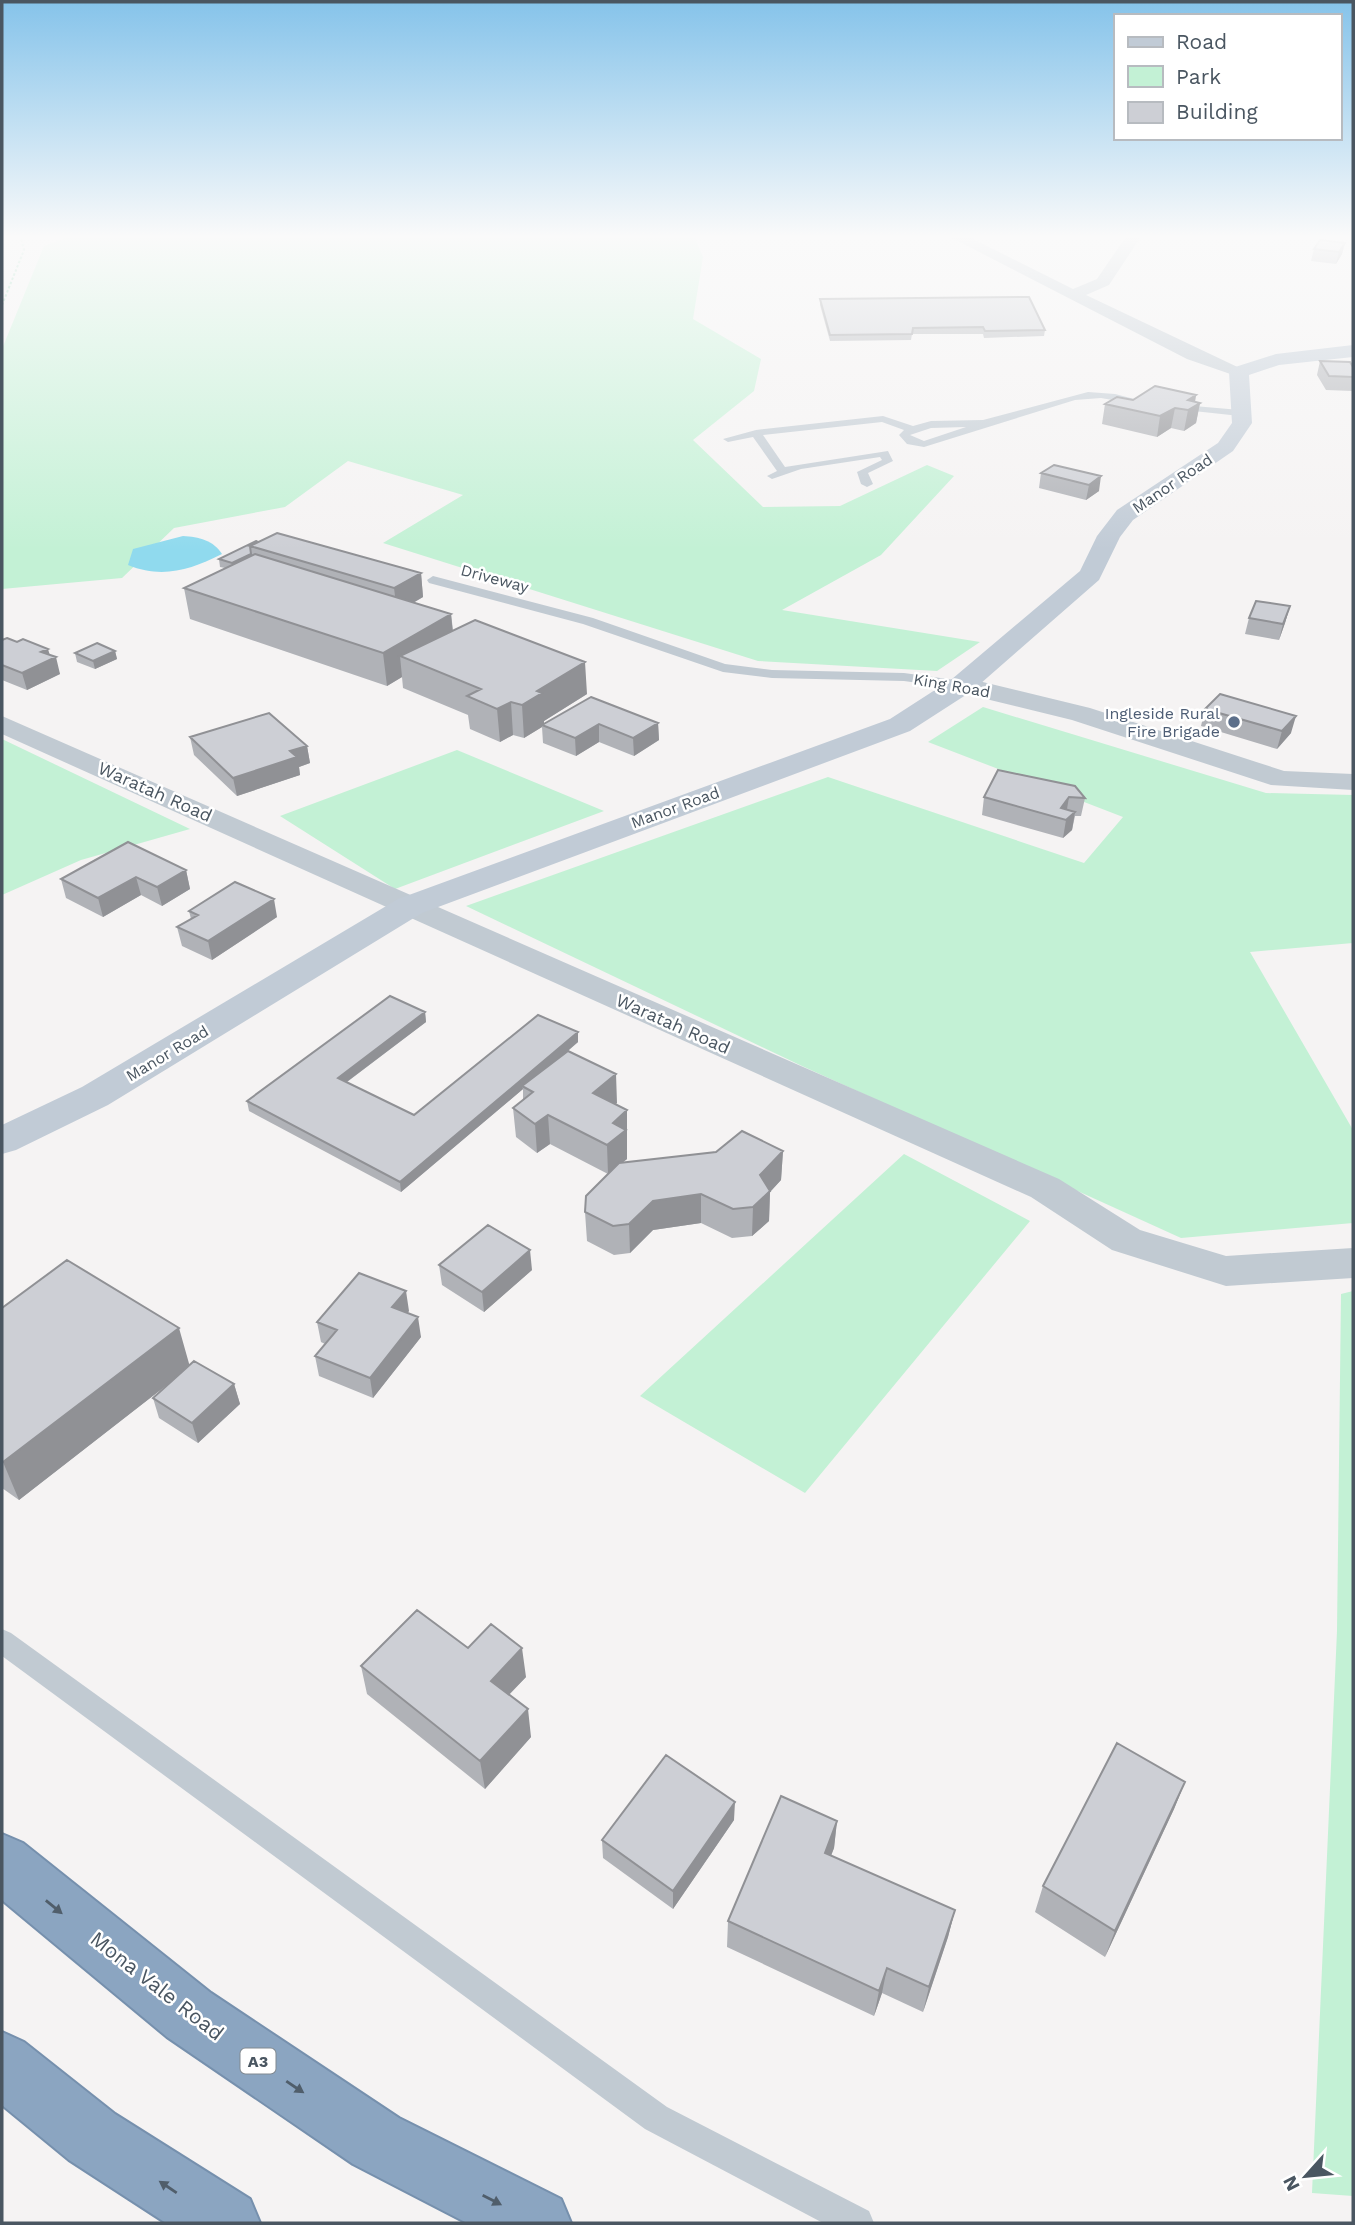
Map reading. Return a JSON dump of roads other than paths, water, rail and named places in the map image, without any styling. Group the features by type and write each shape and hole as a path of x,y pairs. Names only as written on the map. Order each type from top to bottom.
{"highway":[{"name":"Mona Vale Road","path":"2,1863 189,2015 376,2141 537,2223"},
{"path":"2,2064 92,2137 226,2223"}],"street":[{"path":"1167,342 1239,372 1276,359 1353,351"},
{"name":"Manor Road","path":"2,1141 95,1096 410,906 900,726 962,685 1090,575 1109,536 1125,515 1226,447 1242,423 1239,372"},
{"name":"King Road","path":"962,685 1081,713 1281,779 1353,782"},
{"name":"Waratah Road","path":"2,724 1045,1188 1126,1240 1226,1271 1353,1263"}],"lane":[{"path":"728,439 756,433 883,419 911,429 985,423 1018,417 1090,395 1240,413"},
{"path":"782,486 771,477 844,457 895,452 942,440 985,423"},
{"path":"867,484 862,472 895,452 904,435 911,429"},
{"path":"756,433 783,472"},
{"name":"Driveway","path":"433,580 548,610"},
{"name":"King Road","path":"548,610 588,621 723,668 772,674 904,677 962,685"},
{"path":"2,1641 656,2118 857,2223"}],"water":[{"path":"183,536 205,540 222,554 176,571 153,571 128,565 133,549"}],"place":[{"name":"Ingleside Rural Fire Brigade","path":"1234,722"}]}
